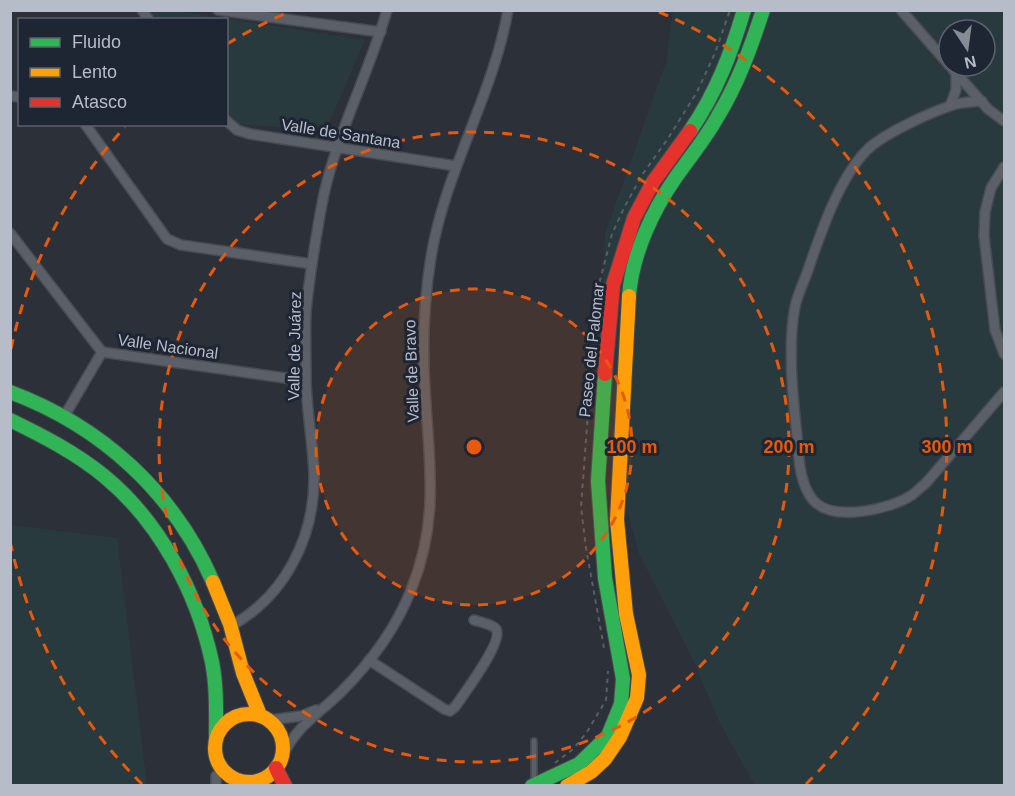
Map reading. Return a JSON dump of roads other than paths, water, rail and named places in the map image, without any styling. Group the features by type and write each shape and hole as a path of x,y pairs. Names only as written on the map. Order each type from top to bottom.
{"street":[{"path":"218,10 381,32"},
{"name":"Valle de Juárez","path":"231,626 258,608 275,591 286,576 304,542 314,486 306,381 306,313 312,264 322,205 338,147 387,10"},
{"name":"Valle de Bravo","path":"279,763 289,741 298,730 340,693 369,660 392,628 418,574 427,535 432,478 424,380 424,305 437,227 456,166 493,69 503,38 508,10"},
{"name":"Paseo del Palomar","path":"533,785 579,764 608,736 621,704 623,679 601,543 598,481 601,418 613,285 634,218 652,182 673,156 710,98 730,56 744,10"},
{"path":"901,10 937,51"},
{"name":"Paseo del Palomar","path":"567,786 591,772 605,759 620,737 637,698 639,675 626,614 617,520 629,294 635,261 648,225 670,186 726,104 756,34 761,11"},
{"path":"950,106 956,90 954,78"},
{"path":"961,78 981,101 1005,121"},
{"path":"981,101 950,106 894,132 867,149 848,173 818,239 795,307 791,354 794,414 802,475 808,492 814,502 824,508 848,513 878,508 904,499 926,483 1005,392"},
{"name":"Valle de Santana","path":"228,122 237,130 250,134 456,166"},
{"path":"86,126 167,239 181,245 312,264"},
{"path":"673,156 685,165"},
{"path":"1005,166 991,188 985,212 984,236 996,330 1005,354"},
{"name":"Valle Nacional","path":"10,234 102,352 306,381"},
{"path":"996,330 1005,338"},
{"path":"64,416 102,352"},
{"path":"10,392 87,429 125,459 156,491 186,529 231,626 239,661 265,718 279,730 283,744 279,763 285,786"},
{"path":"601,418 622,418"},
{"path":"10,420 44,436 106,477 134,507 163,544 184,581 202,627 212,662 216,694 215,751 222,769 229,776 245,783 268,776 279,763"},
{"path":"612,618 626,614"},
{"path":"369,660 450,711 455,707 488,656 497,638 497,631 494,627 474,620"},
{"name":"Valle de Bravo","path":"265,718 302,716 321,708"},
{"path":"216,739 220,729 237,716 248,714 265,718"},
{"path":"216,786 216,776 222,769"}],"lane":[{"path":"533,785 534,741"}]}
